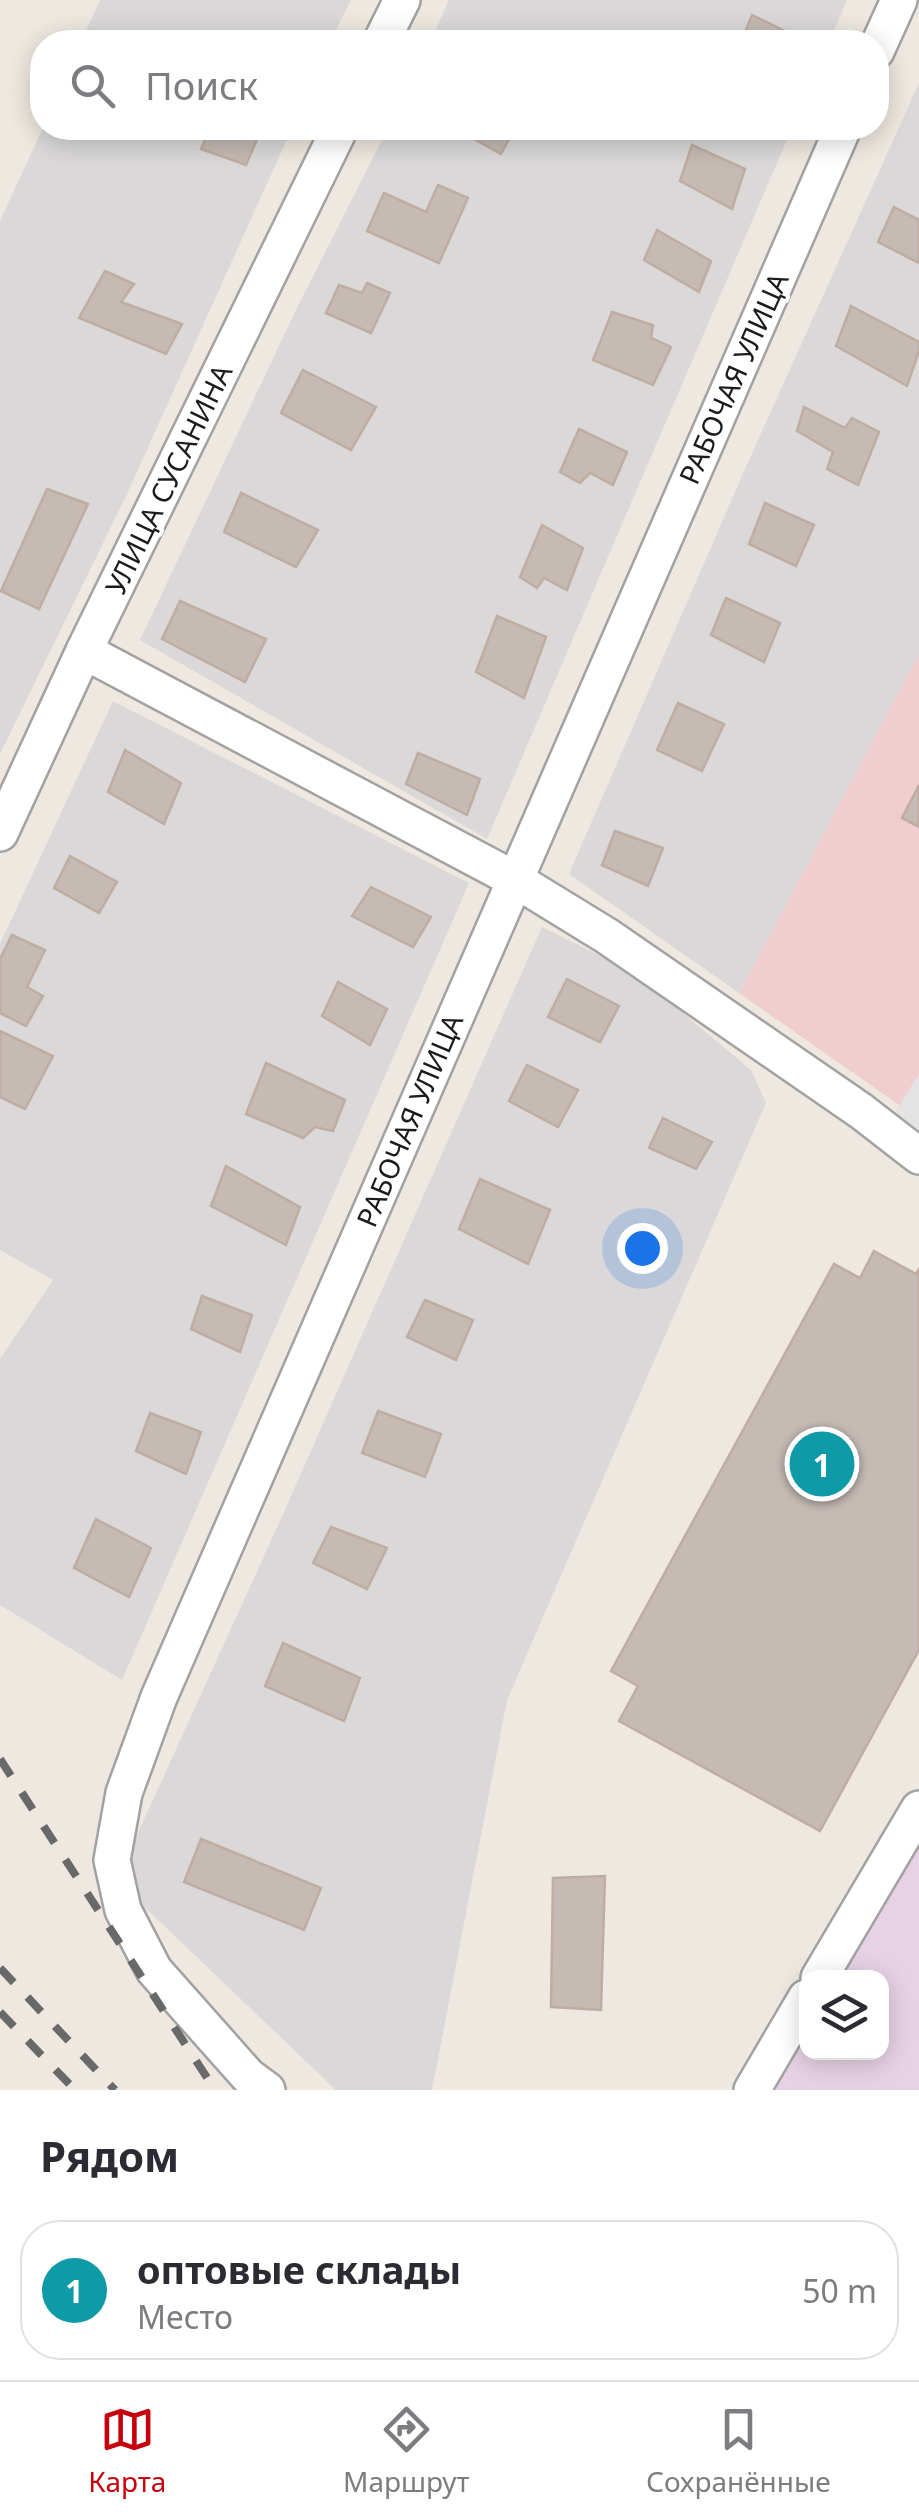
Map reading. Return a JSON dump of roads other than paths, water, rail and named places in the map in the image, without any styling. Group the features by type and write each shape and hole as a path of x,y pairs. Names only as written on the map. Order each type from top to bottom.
{"street":[{"path":"387,30 402,0"},
{"path":"885,30 899,0"},
{"name":"УЛИЦА СУСАНИНА","path":"0,833 84,651 334,140"},
{"name":"РАБОЧАЯ УЛИЦА","path":"267,2090 248,2076 154,1970 122,1910 112,1860 124,1794 159,1697 838,140"},
{"path":"84,651 514,879 607,936 861,1111 919,1156"},
{"path":"824,1970 919,1809"},
{"path":"752,2090 799,2010"}],"railway":[{"path":"0,1759 215,2090"},
{"path":"0,1968 115,2090"},
{"path":"0,2012 75,2090"}],"place":[{"name":"оптовые склады","path":"822,1464"}]}
